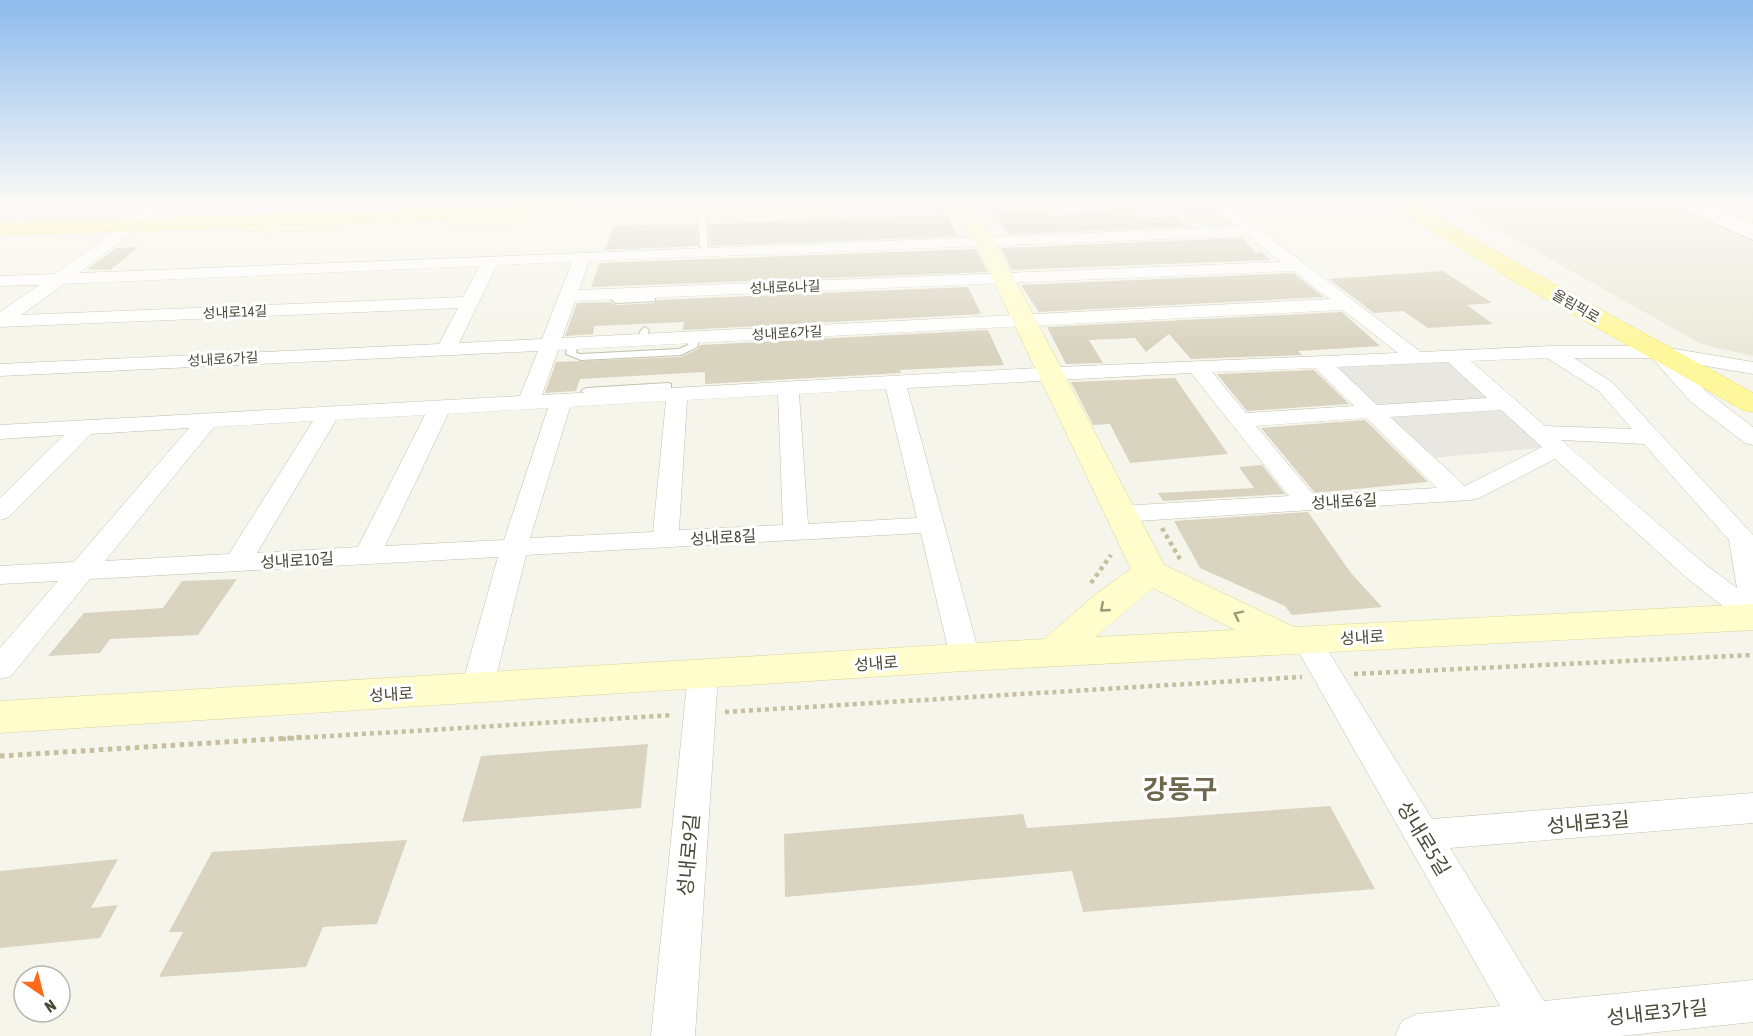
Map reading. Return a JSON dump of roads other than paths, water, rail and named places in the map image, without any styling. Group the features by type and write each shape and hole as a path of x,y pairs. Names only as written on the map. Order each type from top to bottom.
{"main road":[{"name":"올림픽로","path":"1485,252 1657,352 1753,404"}],"street":[{"name":"성내로14길","path":"0,321 96,252"},
{"path":"0,281 692,252"},
{"path":"990,252 1150,572 1299,641"},
{"path":"1279,252 1416,357"},
{"path":"529,402 582,257"},
{"path":"446,349 491,261"},
{"path":"1003,278 1297,266"},
{"name":"성내로6나길","path":"568,296 653,298 1003,278"},
{"name":"성내로14길","path":"0,321 470,302"},
{"path":"1024,322 1346,304"},
{"name":"성내로6가길","path":"0,370 573,343 644,335 695,337 1024,322"},
{"path":"1551,351 1605,387 1742,538 1753,600"},
{"path":"0,432 561,400 671,388 788,388 1050,373 1551,351 1657,352 1753,368"},
{"path":"1657,352 1699,397 1753,438"},
{"name":"성내로","path":"1453,356 1698,572 1753,616"},
{"path":"1320,362 1458,494"},
{"path":"1197,367 1307,503"},
{"path":"896,382 965,657"},
{"path":"665,540 671,388"},
{"path":"788,388 796,533"},
{"path":"477,689 514,548 561,400"},
{"path":"1240,420 1506,403"},
{"path":"367,556 440,407"},
{"path":"237,563 328,413"},
{"path":"0,668 208,420"},
{"path":"0,512 85,427"},
{"path":"1539,432 1651,437"},
{"name":"성내로6길","path":"1121,514 1470,493 1557,449"},
{"name":"성내로8길","path":"514,548 932,525"},
{"name":"성내로10길","path":"0,576 514,548"},
{"path":"1053,653 1109,603 1150,572"},
{"name":"성내로","path":"0,717 965,657 1753,616"},
{"name":"성내로5길","path":"1299,641 1328,675 1537,1031"},
{"name":"성내로9길","path":"673,1036 703,674"},
{"name":"성내로3길","path":"1423,835 1753,808"},
{"name":"성내로3가길","path":"1417,1036 1537,1031 1753,1001"}],"lane":[{"path":"616,300 653,298"},
{"path":"573,343 571,354 581,357 681,352 692,347 695,337"},
{"path":"586,391 671,388"}],"district":[{"name":"강동구","path":"1180,789"}]}
